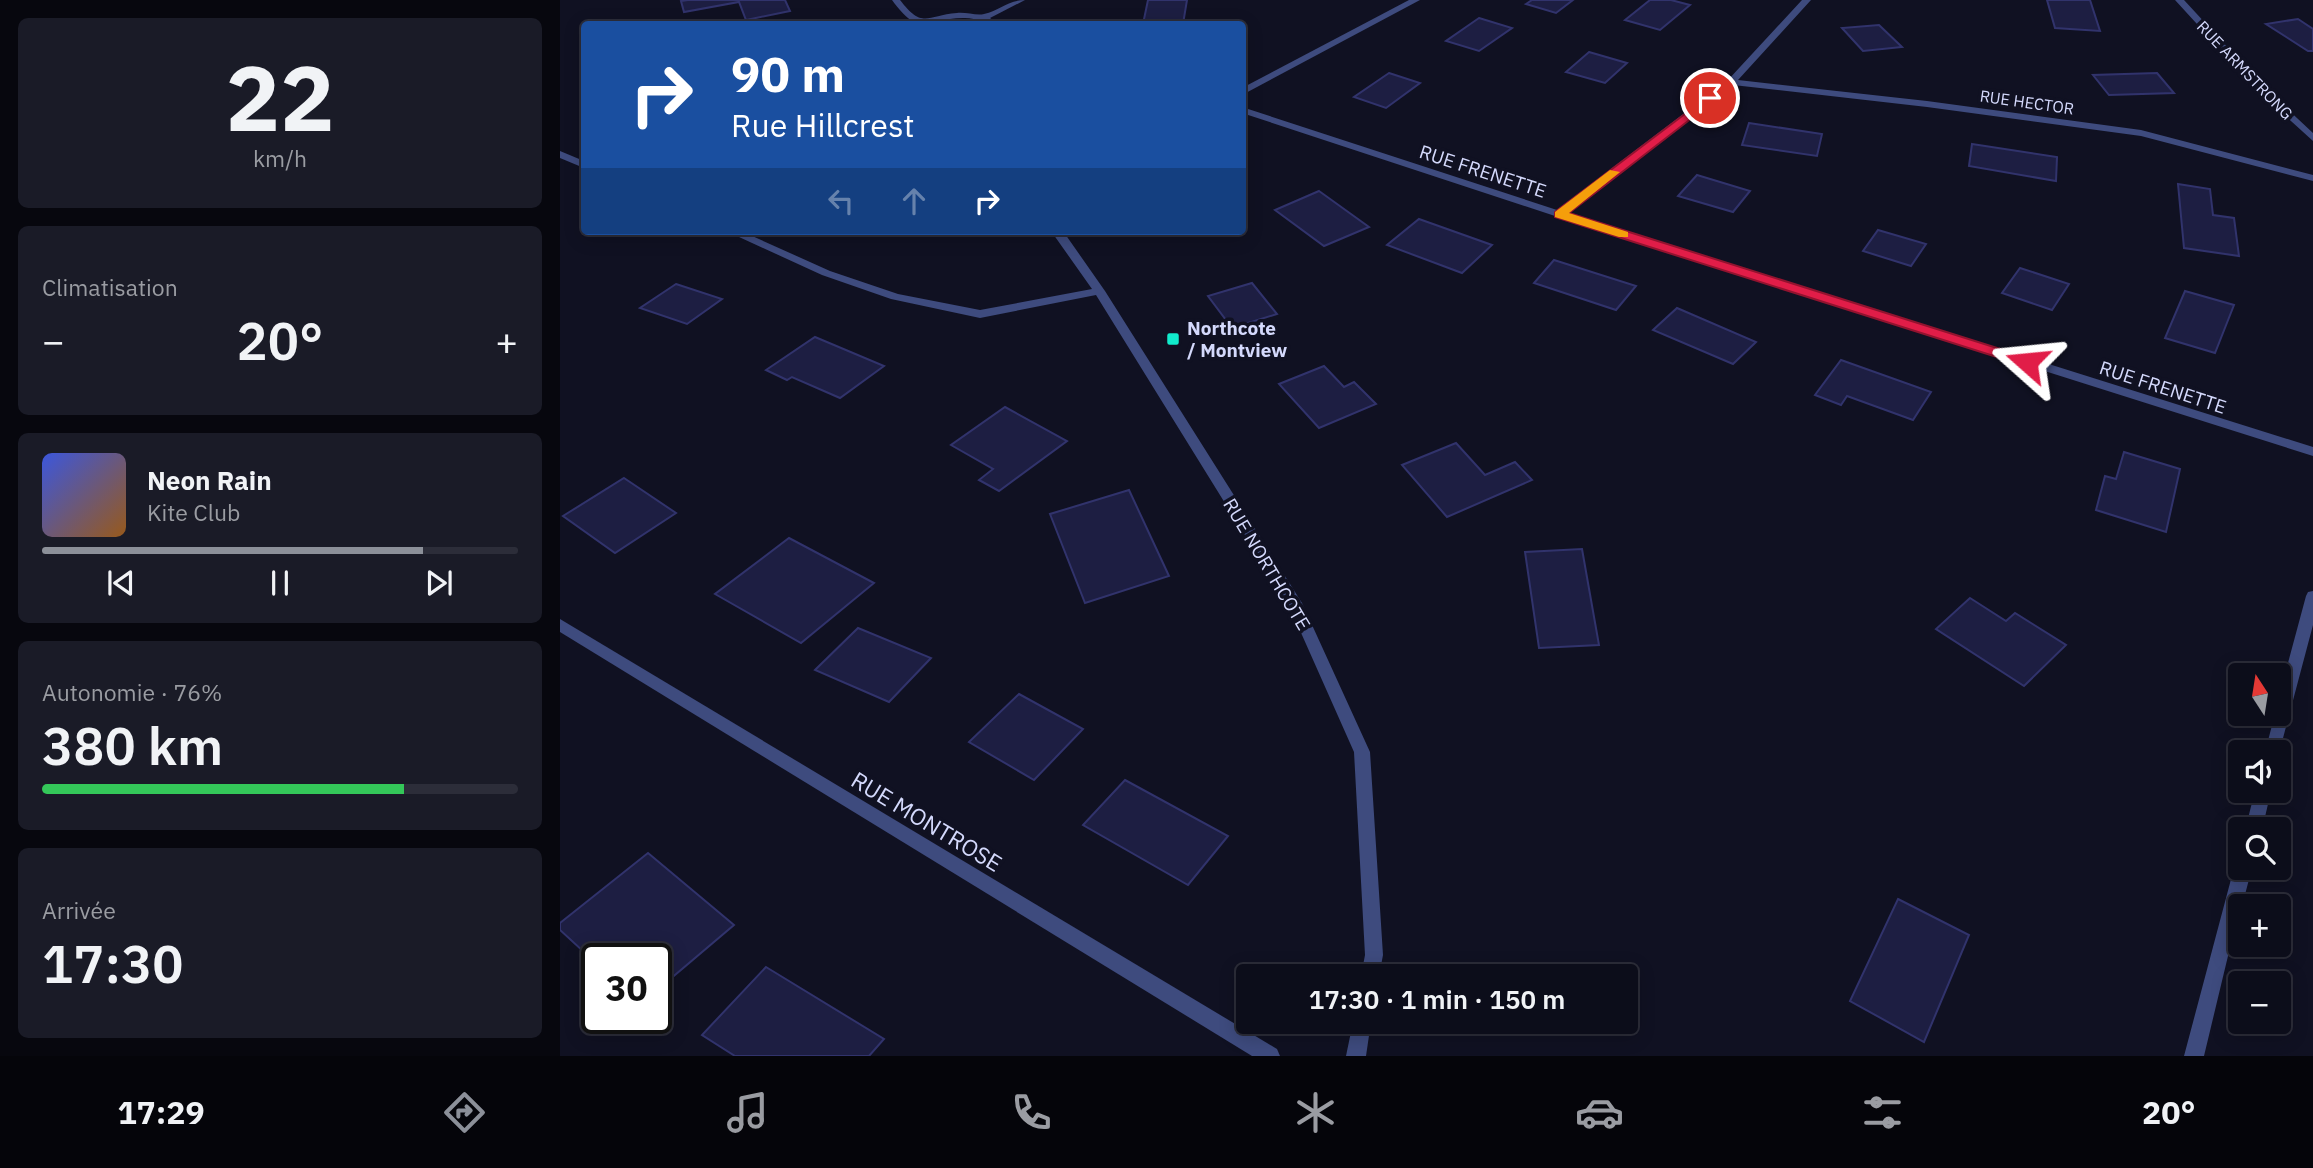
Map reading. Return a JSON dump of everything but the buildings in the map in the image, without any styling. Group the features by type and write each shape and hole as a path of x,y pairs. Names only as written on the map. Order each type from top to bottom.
{"street":[{"path":"896,0 908,16 919,21"},
{"path":"934,21 944,17 985,17 1021,0"},
{"path":"1246,90 1416,0"},
{"path":"1559,214 1731,82 1807,0"},
{"name":"RUE ARMSTRONG","path":"2179,0 2264,92 2313,138"},
{"path":"985,17 991,21"},
{"name":"RUE HECTOR","path":"1731,82 1927,104 2141,133 2313,178"},
{"name":"RUE FRENETTE","path":"1246,111 1559,214 2313,452"},
{"path":"560,154 581,164"},
{"path":"741,235 826,273 895,297 980,314 1098,291"},
{"name":"RUE NORTHCOTE","path":"1060,235 1098,291 1297,607 1362,752 1374,955 1372,964"},
{"path":"2276,740 2313,596"},
{"name":"RUE MONTROSE","path":"560,625 1270,1056"},
{"path":"2194,1056 2240,880"},
{"path":"1356,1056 1360,1034"}],"slow traffic":[{"path":"1614,172 1559,214 1623,234"}],"place":[{"name":"Northcote / Montview","path":"1173,339"}],"route":[{"path":"1710,98 1559,214 2027,362"}]}
